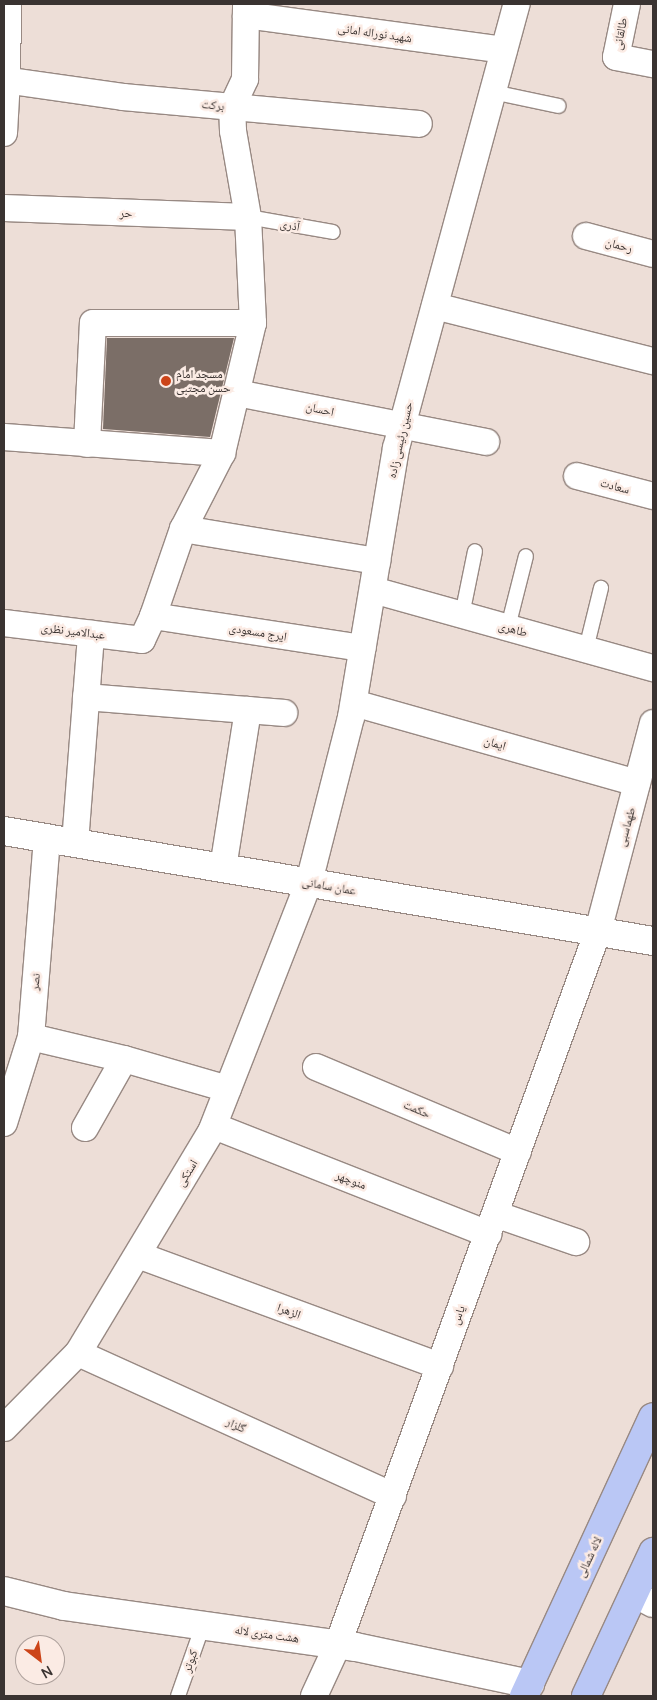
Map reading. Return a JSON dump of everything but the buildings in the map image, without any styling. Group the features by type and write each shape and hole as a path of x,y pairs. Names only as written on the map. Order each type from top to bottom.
{"main road":[{"name":"لاله شمالی","path":"527,1690 642,1459 653,1417"},
{"path":"586,1696 644,1599 653,1552"}],"street":[{"path":"4,133 8,4"},
{"name":"حسین رئیسی زاده","path":"309,882 354,703 396,448 517,4"},
{"name":"طالقانی","path":"627,4 616,57 653,64"},
{"path":"153,616 183,529 222,453 253,322 248,217 233,131 232,107 245,79 246,9"},
{"name":"شهید نوراله امانی","path":"246,9 504,50"},
{"name":"برکت","path":"6,80 122,97 419,124"},
{"name":"حر","path":"4,208 248,217"},
{"name":"رحمان","path":"586,236 653,254"},
{"path":"435,306 653,361"},
{"path":"87,444 93,323 253,322"},
{"name":"احسان","path":"237,392 486,442"},
{"path":"4,437 222,453"},
{"name":"سعادت","path":"576,476 653,496"},
{"path":"183,529 377,561"},
{"name":"طاهری","path":"372,590 653,668"},
{"name":"عبدالامیر نظری","path":"4,623 142,640 153,616"},
{"name":"ایرج مسعودی","path":"153,616 363,648"},
{"path":"75,843 91,634"},
{"path":"86,697 284,713"},
{"name":"ایمان","path":"354,703 637,784"},
{"path":"223,868 248,710"},
{"name":"طهماسبی","path":"598,931 653,724"},
{"name":"عمان سامانی","path":"4,831 653,940"},
{"name":"نصر","path":"6,1110 31,1038 47,838"},
{"name":"استکی","path":"4,1428 78,1353 214,1126 309,882"},
{"name":"یاس","path":"314,1696 338,1644 393,1496 598,931"},
{"path":"31,1038 124,1059 228,1088"},
{"path":"85,1128 124,1059"},
{"name":"حکمت","path":"316,1067 518,1152"},
{"name":"منوچهر","path":"214,1126 492,1224 576,1242"},
{"name":"الزهرا","path":"138,1255 440,1366"},
{"name":"گلزار","path":"78,1353 393,1496"},
{"name":"هشت متری لاله","path":"4,1591 64,1606 338,1644 527,1690"}],"lane":[{"path":"493,92 559,106"},
{"name":"آذری","path":"248,217 333,232"},
{"path":"462,615 475,552"},
{"path":"508,628 526,556"},
{"path":"586,649 601,588"},
{"name":"کبوتر","path":"178,1696 203,1625"}],"place":[{"name":"مسجد امام حسن مجتبی","path":"166,381"}]}
